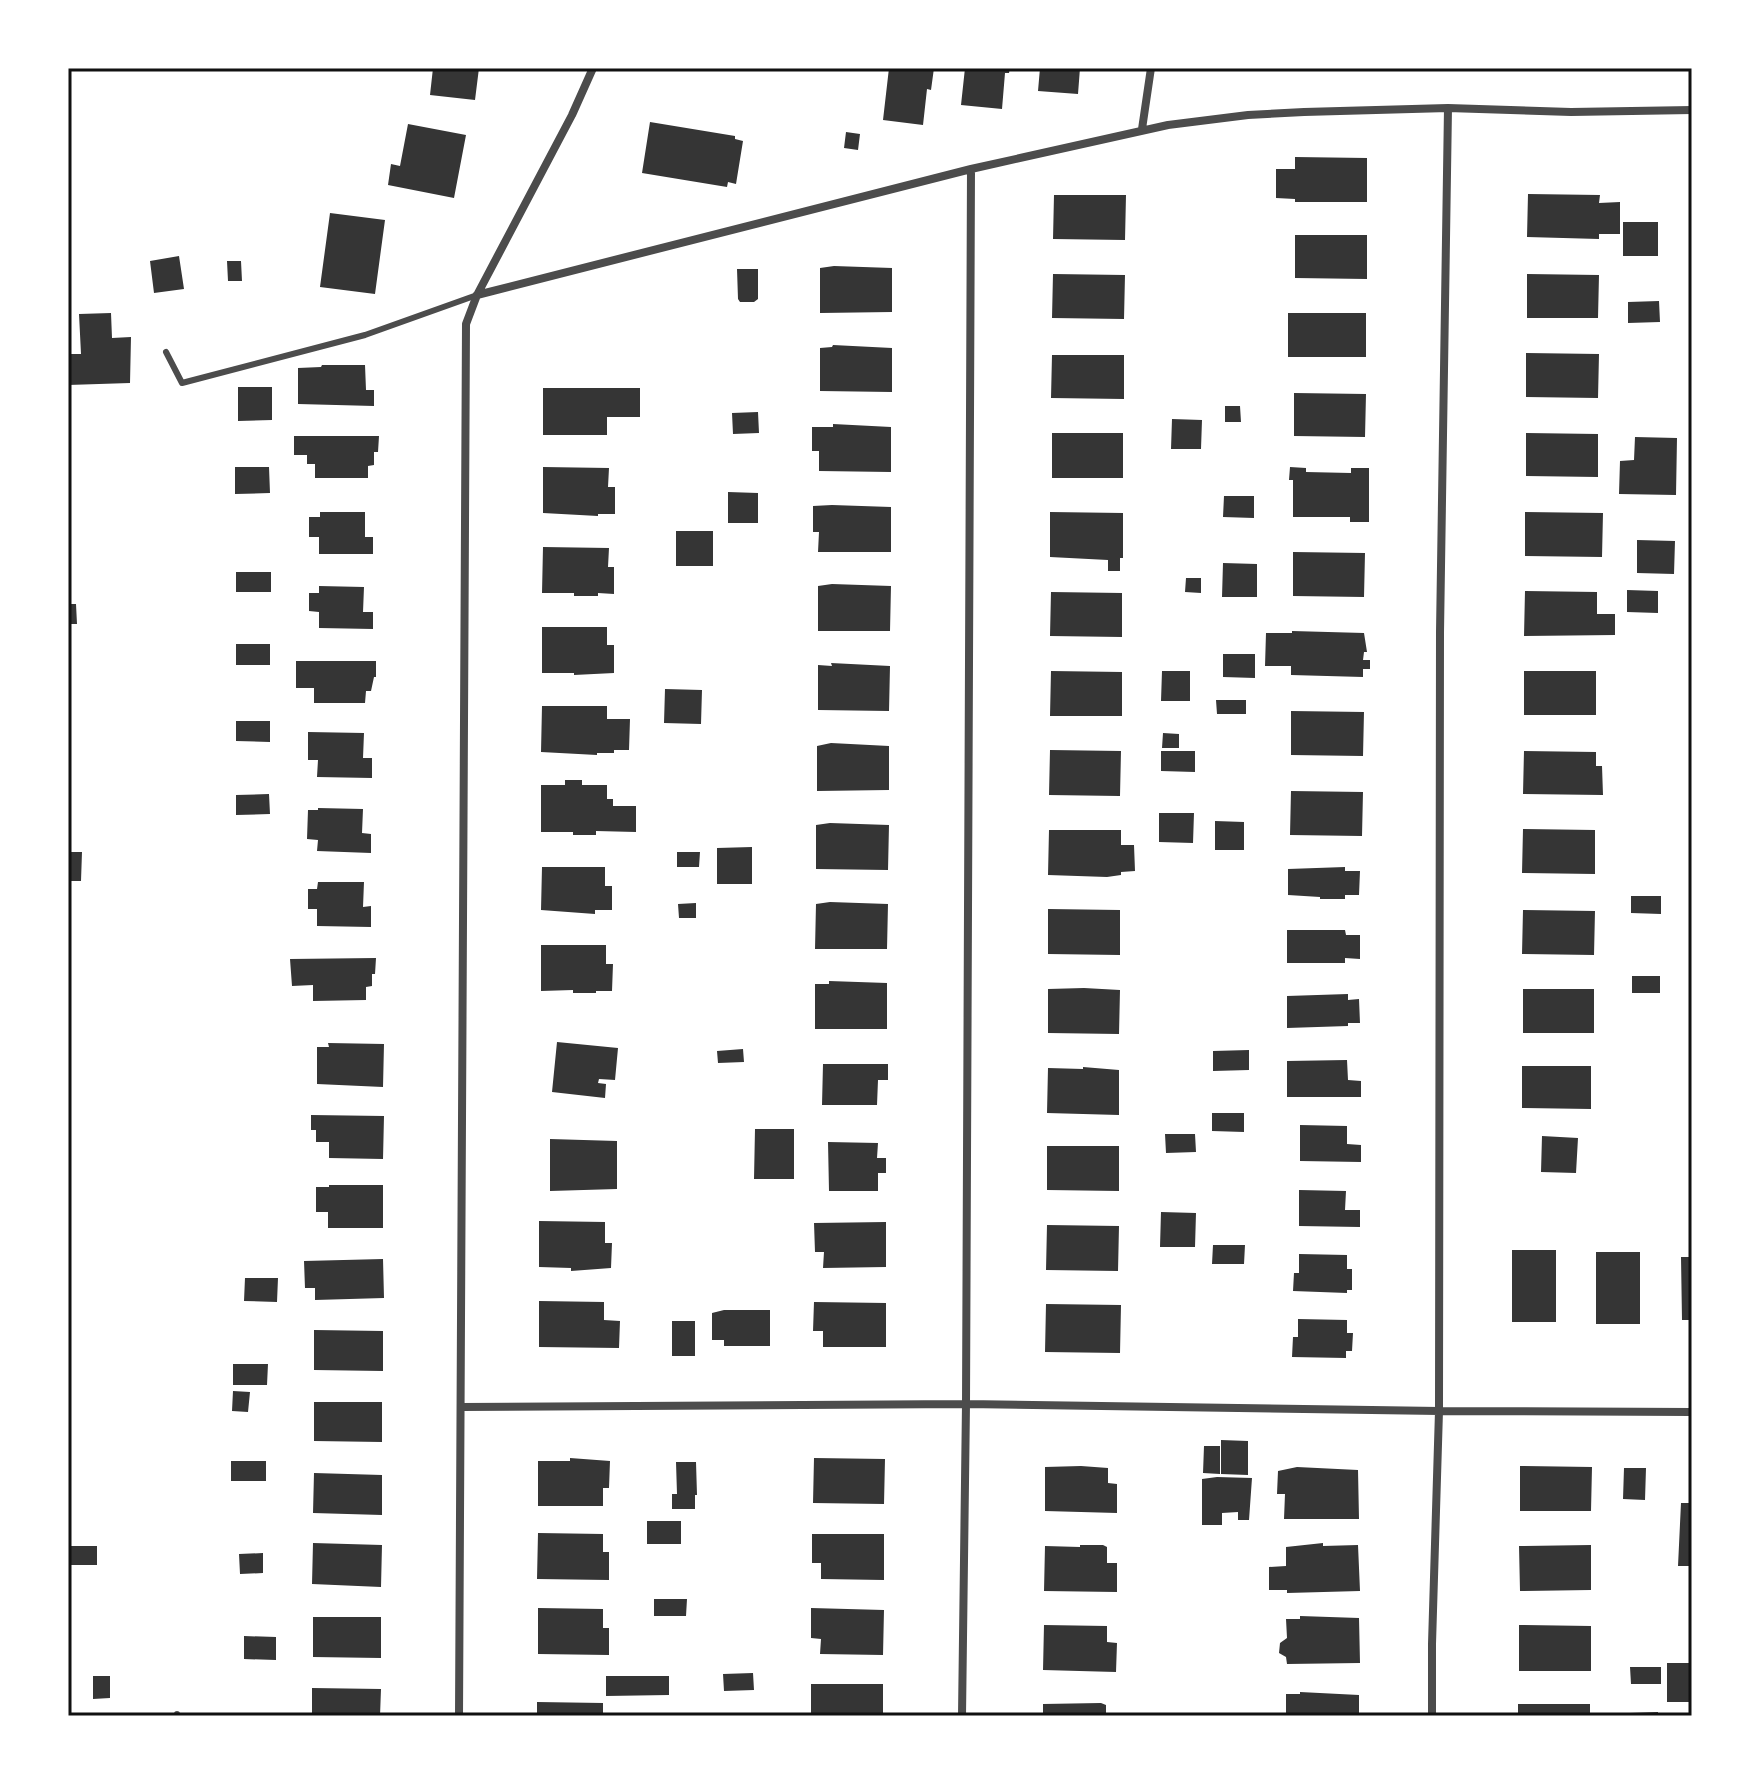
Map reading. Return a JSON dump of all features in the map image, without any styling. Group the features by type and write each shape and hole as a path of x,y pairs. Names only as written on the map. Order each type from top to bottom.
{"street":[{"path":"459,1716 466,324 477,295 572,115 593,68"},
{"path":"1142,129 1151,68"},
{"path":"477,295 971,169 1142,129 1248,115 1448,108 1571,112 1692,110"},
{"path":"1432,1716 1439,1411 1440,632 1448,108"},
{"path":"962,1716 971,169"},
{"path":"461,1407 966,1404 1692,1412"}],"lane":[{"path":"166,352 182,383 365,335 477,295"}],"building":[{"path":"433,68 479,68 475,100 430,95"},
{"path":"889,68 934,68 931,90 927,89 923,125 883,120"},
{"path":"965,68 1010,68 1009,73 1005,73 1002,109 961,105"},
{"path":"1040,68 1080,68 1078,94 1038,91"},
{"path":"650,122 735,136 735,139 743,141 736,184 728,182 727,187 642,173"},
{"path":"408,124 466,135 454,198 388,185 391,164 400,166"},
{"path":"846,132 860,134 858,150 844,148"},
{"path":"1295,157 1367,158 1367,202 1295,202 1295,199 1276,198 1276,169 1295,169"},
{"path":"1528,194 1600,195 1599,203 1620,202 1620,234 1599,234 1599,239 1527,237"},
{"path":"1054,195 1126,195 1125,240 1053,239"},
{"path":"330,213 385,220 375,294 320,287"},
{"path":"1623,222 1658,222 1658,256 1623,256"},
{"path":"1295,235 1367,235 1367,279 1295,278"},
{"path":"179,256 184,289 154,293 150,261"},
{"path":"227,261 241,261 242,281 228,281"},
{"path":"820,268 892,268 892,312 820,313"},
{"path":"737,269 758,269 758,299 754,302 740,302 738,299"},
{"path":"1053,274 1125,275 1124,319 1052,318"},
{"path":"1527,274 1599,275 1598,318 1527,318"},
{"path":"1659,301 1660,322 1628,323 1628,302"},
{"path":"111,313 112,338 131,337 130,383 68,385 68,354 81,354 79,314"},
{"path":"1288,313 1366,313 1366,357 1288,357"},
{"path":"833,345 892,348 892,392 820,391 820,348"},
{"path":"1526,353 1599,354 1598,398 1526,397"},
{"path":"1052,355 1124,355 1124,399 1051,398"},
{"path":"365,365 366,390 374,390 374,406 298,404 298,368"},
{"path":"238,387 272,387 272,420 238,421"},
{"path":"543,388 640,388 640,417 607,417 607,435 543,435"},
{"path":"1294,393 1366,394 1365,437 1294,436"},
{"path":"1225,406 1240,406 1241,422 1225,422"},
{"path":"758,412 759,433 733,434 732,413"},
{"path":"1172,419 1202,420 1201,449 1171,449"},
{"path":"833,424 891,427 891,472 819,471 819,451 812,451 812,427 833,427"},
{"path":"1052,433 1123,433 1123,478 1052,478"},
{"path":"1526,433 1598,434 1598,477 1526,476"},
{"path":"294,436 379,436 378,452 374,452 374,465 368,466 368,478 315,478 315,464 307,464 307,455 294,455"},
{"path":"1635,437 1677,438 1676,495 1619,494 1620,461 1634,460"},
{"path":"235,467 269,467 270,493 235,494"},
{"path":"543,467 609,468 608,487 615,487 615,514 543,513"},
{"path":"1290,467 1306,468 1306,472 1351,473 1351,468 1369,468 1369,522 1350,522 1350,517 1293,517"},
{"path":"728,492 758,493 758,523 728,523"},
{"path":"1224,496 1254,496 1254,518 1223,517"},
{"path":"813,506 891,507 891,552 818,552 819,532 813,532"},
{"path":"320,512 365,512 365,537 373,537 373,554 319,554 319,537 309,537 309,517 320,517"},
{"path":"1050,512 1123,513 1120,571 1108,571 1108,560 1050,557"},
{"path":"1525,512 1603,513 1602,557 1525,556"},
{"path":"676,531 713,531 713,566 676,566"},
{"path":"1637,540 1675,541 1674,574 1637,573"},
{"path":"543,547 609,548 608,567 614,567 614,594 574,596 574,593 542,593"},
{"path":"1293,552 1365,553 1364,597 1293,596"},
{"path":"1223,563 1257,564 1257,597 1222,597"},
{"path":"236,572 271,572 271,592 236,592"},
{"path":"1186,578 1201,578 1201,593 1185,592"},
{"path":"319,586 364,587 363,612 373,612 373,629 319,628 319,612 309,611 309,593 319,593"},
{"path":"818,586 891,586 890,631 818,631"},
{"path":"1627,590 1658,591 1658,613 1627,612"},
{"path":"1525,591 1597,592 1597,614 1615,614 1615,635 1524,636"},
{"path":"1051,592 1122,593 1122,637 1050,636"},
{"path":"68,604 76,604 77,624 68,624"},
{"path":"542,627 607,627 607,645 614,645 614,673 542,673"},
{"path":"1266,633 1364,633 1367,652 1364,652 1363,660 1370,660 1370,669 1363,669 1363,677 1291,675 1291,666 1265,666"},
{"path":"236,644 270,644 270,665 236,665"},
{"path":"1223,654 1255,654 1255,678 1223,677"},
{"path":"296,661 376,661 376,677 371,691 366,691 365,703 314,703 314,688 296,688"},
{"path":"831,663 890,666 889,711 818,710 818,665 832,666"},
{"path":"1051,671 1122,672 1122,716 1050,716"},
{"path":"1162,671 1190,671 1190,701 1161,701"},
{"path":"1524,671 1596,671 1596,715 1524,715"},
{"path":"665,689 702,690 701,724 664,723"},
{"path":"1216,700 1246,700 1246,714 1217,714"},
{"path":"542,706 607,706 607,719 630,719 629,750 597,755 541,752"},
{"path":"1291,711 1364,712 1363,756 1291,755"},
{"path":"236,721 270,721 270,742 236,741"},
{"path":"308,732 364,733 363,758 372,758 372,778 317,777 318,760 308,760"},
{"path":"1163,733 1179,734 1179,748 1162,748"},
{"path":"831,743 889,746 889,790 817,791 817,746"},
{"path":"1050,750 1121,751 1120,796 1049,795"},
{"path":"1161,751 1195,751 1195,772 1161,771"},
{"path":"1524,751 1596,752 1596,766 1602,766 1603,795 1523,794"},
{"path":"565,780 582,780 582,785 607,785 607,799 613,799 613,806 636,806 636,832 596,831 596,835 573,835 573,832 541,832 541,785 565,785"},
{"path":"1291,791 1363,792 1362,836 1290,835"},
{"path":"269,794 270,814 236,815 236,795"},
{"path":"363,809 362,833 371,834 371,853 317,851 318,840 307,839 308,810"},
{"path":"1159,813 1194,813 1193,843 1159,842"},
{"path":"1215,821 1244,822 1244,850 1215,850"},
{"path":"816,825 889,825 888,870 816,869"},
{"path":"1523,829 1595,830 1595,874 1522,873"},
{"path":"1049,830 1121,830 1121,845 1134,845 1135,871 1107,877 1048,875"},
{"path":"752,847 752,884 717,884 717,848"},
{"path":"68,852 82,852 81,881 68,881"},
{"path":"677,852 700,852 699,867 677,867"},
{"path":"542,867 605,867 605,886 612,886 612,910 595,910 595,914 541,910"},
{"path":"1345,867 1345,871 1360,871 1359,895 1345,895 1345,899 1320,899 1288,895 1288,869"},
{"path":"318,882 364,882 363,907 371,906 371,927 317,926 317,909 308,909 308,889 317,889"},
{"path":"1631,896 1661,896 1661,914 1631,913"},
{"path":"696,903 696,918 679,918 678,904"},
{"path":"816,904 888,904 887,949 815,949"},
{"path":"1048,909 1120,910 1120,955 1048,954"},
{"path":"1523,910 1595,911 1594,955 1522,954"},
{"path":"1287,930 1345,930 1346,935 1360,935 1360,959 1345,958 1345,963 1287,963"},
{"path":"541,945 606,945 606,964 613,964 612,991 541,991"},
{"path":"376,958 372,986 366,987 366,1000 313,1001 313,985 292,986 290,959"},
{"path":"1632,976 1660,976 1660,993 1632,993"},
{"path":"829,981 887,983 887,1029 815,1029 815,984 829,984"},
{"path":"1048,989 1120,990 1119,1034 1048,1033"},
{"path":"1523,989 1594,989 1594,1033 1523,1033"},
{"path":"1348,994 1348,1000 1359,999 1360,1023 1287,1028 1287,996"},
{"path":"557,1042 618,1048 615,1080 599,1079 598,1083 606,1084 605,1098 552,1092"},
{"path":"328,1043 384,1044 383,1087 317,1084 317,1047 329,1047"},
{"path":"743,1049 744,1062 718,1063 717,1051"},
{"path":"1249,1050 1249,1070 1213,1071 1213,1051"},
{"path":"1347,1060 1348,1080 1361,1081 1361,1097 1287,1097 1287,1061"},
{"path":"823,1064 888,1064 888,1080 878,1080 877,1105 822,1105"},
{"path":"1522,1066 1591,1066 1591,1109 1522,1108"},
{"path":"1048,1068 1119,1070 1119,1115 1047,1113"},
{"path":"1212,1113 1244,1113 1244,1132 1212,1131"},
{"path":"311,1115 384,1116 383,1159 329,1158 329,1142 316,1142 316,1130 311,1130"},
{"path":"1300,1125 1347,1126 1347,1144 1361,1145 1361,1162 1300,1161"},
{"path":"755,1129 794,1129 794,1179 754,1179"},
{"path":"1165,1134 1195,1134 1196,1152 1166,1153"},
{"path":"1542,1136 1578,1138 1576,1173 1541,1172"},
{"path":"550,1139 617,1141 617,1189 550,1191"},
{"path":"828,1142 878,1143 877,1158 886,1158 886,1173 878,1173 878,1191 829,1191"},
{"path":"1047,1146 1119,1146 1119,1191 1047,1190"},
{"path":"383,1185 383,1228 328,1228 328,1212 316,1212 316,1187"},
{"path":"1299,1190 1346,1191 1345,1210 1360,1210 1360,1227 1299,1226"},
{"path":"1161,1212 1196,1213 1195,1247 1160,1247"},
{"path":"539,1221 605,1222 605,1243 612,1243 611,1268 571,1271 571,1268 539,1267"},
{"path":"886,1222 886,1267 823,1268 824,1252 815,1252 814,1223"},
{"path":"1047,1225 1119,1226 1118,1271 1046,1270"},
{"path":"1213,1245 1245,1245 1244,1264 1212,1264"},
{"path":"1512,1250 1556,1250 1556,1322 1512,1322"},
{"path":"1596,1252 1640,1252 1640,1324 1596,1324"},
{"path":"1299,1254 1347,1255 1347,1269 1352,1269 1352,1290 1347,1290 1347,1293 1293,1291 1294,1273 1299,1273"},
{"path":"1681,1257 1692,1257 1692,1320 1682,1320"},
{"path":"383,1259 384,1298 315,1300 315,1288 305,1288 304,1261"},
{"path":"245,1278 278,1278 277,1302 244,1301"},
{"path":"539,1301 604,1302 604,1320 620,1321 619,1348 539,1347"},
{"path":"814,1302 886,1303 886,1347 823,1347 823,1331 813,1331"},
{"path":"1046,1304 1121,1305 1120,1353 1045,1352"},
{"path":"770,1310 770,1346 724,1346 724,1340 712,1340 712,1313"},
{"path":"1298,1319 1347,1320 1347,1333 1353,1333 1352,1351 1346,1351 1346,1358 1292,1357 1293,1337 1298,1337"},
{"path":"672,1321 695,1321 695,1356 672,1356"},
{"path":"314,1330 383,1331 383,1371 314,1370"},
{"path":"233,1364 268,1364 267,1385 233,1385"},
{"path":"233,1391 250,1392 248,1412 232,1411"},
{"path":"314,1402 382,1402 382,1442 314,1441"},
{"path":"1221,1440 1248,1441 1248,1475 1221,1474"},
{"path":"1204,1446 1220,1446 1220,1474 1203,1473"},
{"path":"570,1458 610,1461 609,1488 603,1488 603,1506 538,1506 538,1461 570,1461"},
{"path":"814,1458 885,1459 884,1504 813,1503"},
{"path":"231,1461 266,1461 266,1481 231,1481"},
{"path":"676,1462 696,1462 695,1509 672,1509 672,1494 677,1494"},
{"path":"1520,1466 1592,1467 1591,1511 1520,1511"},
{"path":"1045,1467 1108,1468 1108,1483 1117,1484 1117,1513 1045,1511"},
{"path":"1297,1467 1358,1470 1359,1519 1284,1519 1285,1494 1277,1494 1278,1471"},
{"path":"1624,1468 1646,1468 1645,1500 1623,1499"},
{"path":"314,1473 382,1475 382,1515 313,1513"},
{"path":"1252,1478 1249,1520 1238,1520 1238,1512 1222,1513 1222,1525 1202,1525 1202,1479"},
{"path":"1681,1503 1692,1503 1692,1566 1678,1566"},
{"path":"647,1521 681,1521 681,1544 647,1544"},
{"path":"538,1533 603,1534 603,1552 609,1552 609,1580 537,1579"},
{"path":"812,1534 884,1534 884,1580 821,1579 821,1563 812,1563"},
{"path":"313,1543 382,1545 381,1587 312,1584"},
{"path":"1323,1543 1323,1546 1358,1545 1360,1591 1287,1593 1287,1590 1269,1590 1269,1567 1286,1566 1286,1547"},
{"path":"1591,1545 1591,1590 1520,1591 1519,1546"},
{"path":"68,1546 97,1546 97,1565 68,1565"},
{"path":"1045,1546 1107,1547 1107,1563 1117,1563 1117,1592 1044,1591"},
{"path":"263,1553 263,1573 240,1574 239,1554"},
{"path":"654,1599 687,1599 686,1616 654,1616"},
{"path":"538,1608 603,1609 603,1628 609,1628 609,1655 538,1654"},
{"path":"811,1608 884,1610 883,1655 820,1654 821,1639 811,1638"},
{"path":"1300,1616 1359,1618 1360,1663 1287,1664 1286,1657 1279,1653 1280,1643 1287,1638 1286,1619 1300,1619"},
{"path":"313,1617 381,1617 381,1658 313,1657"},
{"path":"1044,1625 1107,1626 1107,1642 1117,1643 1116,1672 1043,1670"},
{"path":"1519,1625 1591,1626 1591,1671 1519,1671"},
{"path":"244,1636 276,1637 276,1660 244,1659"},
{"path":"1667,1663 1692,1663 1692,1702 1667,1702"},
{"path":"1630,1667 1661,1667 1661,1684 1631,1684"},
{"path":"753,1673 754,1690 724,1691 723,1674"},
{"path":"93,1676 110,1676 110,1698 93,1699"},
{"path":"606,1676 669,1676 669,1695 606,1696"},
{"path":"811,1684 883,1684 883,1716 811,1714"},
{"path":"312,1688 381,1689 380,1716 312,1716"},
{"path":"1286,1694 1359,1695 1359,1716 1286,1716"},
{"path":"537,1702 603,1703 603,1716 537,1716"},
{"path":"1043,1704 1106,1705 1106,1716 1043,1716"},
{"path":"1518,1704 1590,1704 1590,1716 1518,1716"},
{"path":"1658,1712 1658,1716 1630,1716 1630,1713"}]}
